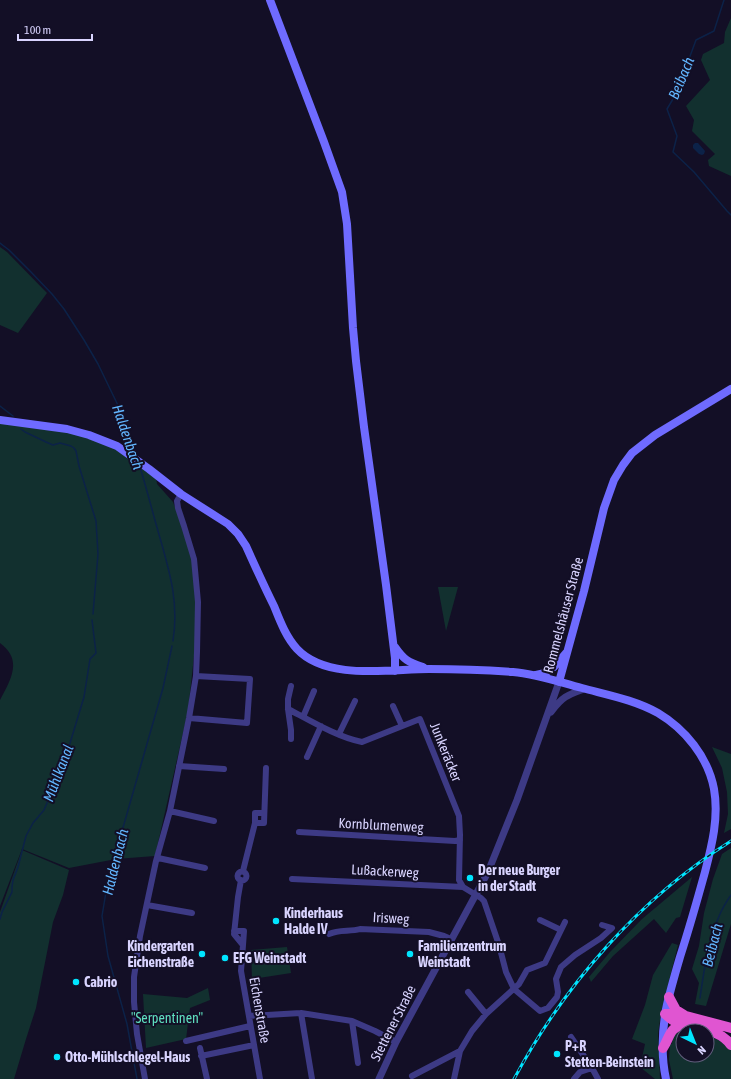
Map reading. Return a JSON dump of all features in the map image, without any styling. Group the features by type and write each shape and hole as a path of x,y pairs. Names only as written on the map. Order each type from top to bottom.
{"highway":[{"path":"669,997 676,1010 687,1020 731,1028"},
{"path":"665,1014 672,1014 718,1033 731,1045"},
{"path":"663,1048 671,1032 687,1020"}],"main road":[{"path":"270,0 342,192 347,224 352,328 386,585 395,658 395,670"},
{"name":"Rommelshäuser Straße","path":"559,682 584,591 604,508 614,480 632,453 655,435 731,389"},
{"path":"0,420 67,429 89,435 116,446 135,458 181,494 228,524 238,534 246,546 285,632 298,649 313,661 334,668 360,671 429,669 514,672 535,675 638,703 671,722 682,732 694,745 706,766 714,789 716,821 713,841 700,891 665,1014 663,1048 666,1079"},
{"path":"393,642 400,654 409,662 429,669"},
{"path":"535,675 545,673 554,667 568,651"}],"street":[{"path":"145,1079 137,1034 134,1002 134,977 140,936 156,861 170,812 196,676 198,602 194,559 178,508 177,501 181,494"},
{"path":"189,718 247,723 250,679 196,676"},
{"name":"Rommelshäuser Straße","path":"476,895 488,872 506,830 559,682"},
{"path":"291,686 288,699 291,739"},
{"path":"546,718 560,700 584,689"},
{"path":"303,717 314,691"},
{"path":"339,734 355,701"},
{"path":"393,706 402,726"},
{"name":"Junkeräcker","path":"288,709 321,726 355,741 362,742 420,719 457,809 460,823 459,880 463,888"},
{"path":"307,757 321,726"},
{"path":"179,766 224,769"},
{"path":"255,823 264,823 266,768"},
{"path":"170,812 214,821"},
{"path":"243,946 234,934 241,880 238,875 243,871 255,823 255,813 264,813"},
{"name":"Kornblumenweg","path":"300,832 455,841 460,840"},
{"path":"158,858 205,868"},
{"name":"Lußackerweg","path":"292,879 463,888 476,895"},
{"path":"476,895 484,901 499,945 506,972 514,989 540,1011 548,1008 557,997 558,992 556,979 561,967 575,954 600,938 612,928 602,925"},
{"name":"Stettener Straße","path":"379,1079 396,1042 476,895"},
{"path":"147,905 192,913"},
{"path":"540,920 561,930"},
{"path":"454,1079 460,1051 472,1032 486,1014 519,984 527,970 545,963 565,922"},
{"name":"Irisweg","path":"329,934 334,931 352,931 360,929 429,932 451,939"},
{"name":"Eichenstraße","path":"234,931 244,931 241,971 260,1079"},
{"path":"468,992 486,1014"},
{"path":"249,1016 301,1013 352,1021 396,1042"},
{"path":"301,1013 312,1079"},
{"path":"352,1021 358,1063"},
{"path":"186,1041 250,1026"},
{"path":"571,1037 598,1079"},
{"path":"202,1056 254,1045"},
{"path":"200,1048 206,1079"},
{"path":"412,1076 460,1051"},
{"path":"574,1079 580,1072 592,1068"}],"green space":[{"path":"731,18 731,176 709,166 708,160 715,154 692,131 694,120 686,106 710,80 701,60 703,54 724,43 725,32"},
{"path":"0,247 7,252 47,293 18,333 0,325"},
{"path":"0,421 67,431 115,447 156,477 157,484 173,502 183,528 192,560 196,604 195,647 188,711 155,856 116,859 69,868 22,849 0,906 0,700 11,677 13,663 7,649 0,643"},
{"path":"438,587 458,587 446,631"},
{"path":"712,747 731,754 731,829 724,833 728,814 727,792 722,768"},
{"path":"731,848 731,924 706,1006 695,1004 699,983 692,969 699,946 704,913 713,879 722,854"},
{"path":"22,850 69,870 63,895 53,922 36,1008 14,1079 0,1079 0,912"},
{"path":"692,877 680,917 676,918 666,933 654,919 613,956 591,982 589,977 610,952 642,919"},
{"path":"672,943 678,945 661,1013 658,1034 660,1079 655,1079 640,1067 645,1044 632,1039 645,1005 653,975"},
{"path":"287,947 291,973 252,979 251,950"},
{"name":"\"Serpentinen\"","path":"208,988 210,1000 190,1008 186,1039 146,1048 143,994 187,998"},
{"path":"675,1035 675,1063 715,1063 715,1035 731,1050 731,1079 673,1079 669,1060 670,1044 672,1044 673,1036"}],"water":[{"path":"695,143 698,143 705,151 704,154 699,154 693,148"}],"waterway":[{"name":"Beibach","path":"724,0 714,31 696,40 676,94 667,109 677,136 673,152 694,172 731,215"},
{"name":"Haldenbach","path":"0,243 9,250 52,294 64,309 84,340 98,364 127,424 136,455"},
{"name":"Mühlkanal","path":"0,406 13,416"},
{"name":"Mühlkanal","path":"21,429 53,445 60,443 71,446 76,451 79,466 96,521 98,554 93,614"},
{"name":"Haldenbach","path":"140,467 167,564 172,588 175,614 173,641"},
{"name":"Mühlkanal","path":"0,919 12,892 13,880 26,836 33,823 44,810 64,763 84,697 90,659 96,653 92,620"},
{"name":"Haldenbach","path":"137,1079 127,1024 108,956 102,916 108,880 163,688 172,646"},
{"name":"Beibach","path":"700,998 712,934 721,911 731,895"}],"railway":[{"path":"514,1079 556,1010 607,946 665,889 697,864 731,841"}],"place":[{"name":"Der neue Burger in der Stadt","path":"470,878"},
{"name":"Kinderhaus Halde IV","path":"276,921"},
{"name":"Kindergarten Eichenstraße","path":"202,954"},
{"name":"Familienzentrum Weinstadt","path":"410,954"},
{"name":"EFG Weinstadt","path":"225,958"},
{"name":"Cabrio","path":"76,982"},
{"name":"P+R Stetten-Beinstein","path":"557,1054"},
{"name":"Otto-Mühlschlegel-Haus","path":"57,1057"}]}
